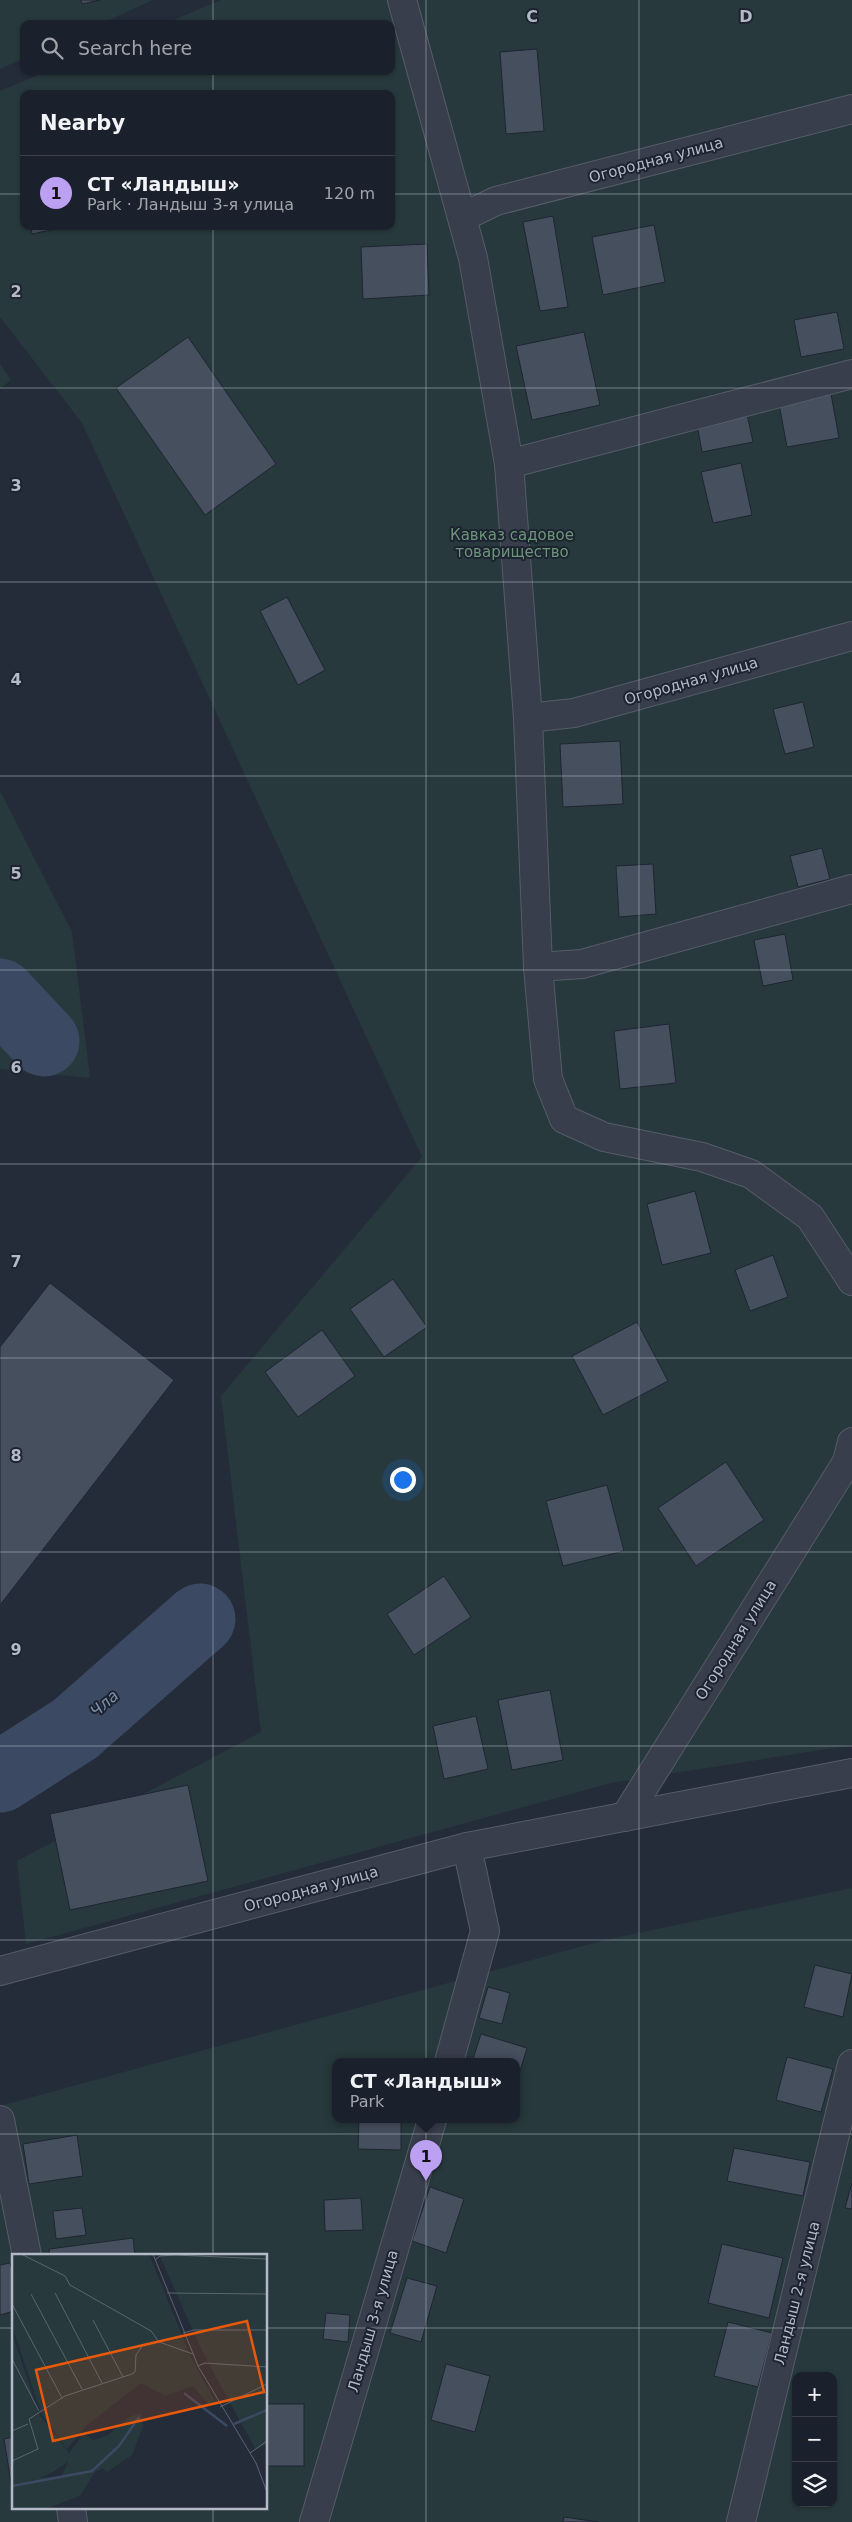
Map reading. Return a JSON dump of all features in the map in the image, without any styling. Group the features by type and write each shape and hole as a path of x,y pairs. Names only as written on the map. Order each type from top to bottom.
{"street":[{"path":"402,0 473,258 509,464 528,718 538,967 548,1079 564,1119 604,1137 702,1157 751,1174 810,1217 852,1281"},
{"name":"Огородная улица","path":"463,217 496,201 852,109"},
{"path":"509,464 852,374"},
{"name":"Огородная улица","path":"528,718 574,713 852,636"},
{"path":"538,967 582,964 852,889"},
{"name":"Огородная улица","path":"625,1817 850,1456"},
{"name":"Огородная улица","path":"0,1972 467,1847 852,1774"},
{"path":"451,2058 485,1931 467,1847"},
{"name":"Ландыш 2-я улица","path":"741,2522 852,2064"},
{"path":"0,2120 27,2254"},
{"name":"Ландыш 3-я улица","path":"314,2522 431,2123"}],"green space":[{"path":"0,0 153,0 109,20 20,20 20,60 0,69"},
{"name":"Кавказ садовое товарищество","path":"221,0 852,0 852,1745 611,1783 26,1944 17,1861 261,1732 221,1396 422,1157 82,423 0,317 0,91 38,75 395,75 395,20 174,20"},
{"path":"0,364 11,380 0,389"},
{"path":"0,791 72,932 90,1078 0,1069"},
{"path":"852,1888 852,2522 0,2522 0,2106 605,1940"}],"building":[{"path":"81,0 100,0 82,4"},
{"path":"537,49 544,131 506,134 500,52"},
{"path":"553,216 568,307 540,311 523,222"},
{"path":"654,225 665,282 603,295 592,237"},
{"path":"32,230 51,230 32,234"},
{"path":"427,244 429,295 363,299 361,247"},
{"path":"837,312 844,349 801,357 794,320"},
{"path":"584,332 600,405 532,420 516,346"},
{"path":"188,337 276,464 205,515 116,388"},
{"path":"831,394 839,438 787,447 779,404"},
{"path":"747,414 753,442 702,452 697,424"},
{"path":"741,463 752,515 713,523 701,472"},
{"path":"287,597 325,670 298,685 260,611"},
{"path":"803,702 814,747 785,754 773,709"},
{"path":"620,741 623,804 563,807 560,744"},
{"path":"822,848 830,879 798,887 790,856"},
{"path":"653,864 656,914 619,917 616,866"},
{"path":"785,934 793,980 763,986 754,940"},
{"path":"669,1024 676,1083 620,1089 614,1031"},
{"path":"695,1191 711,1253 662,1265 647,1204"},
{"path":"773,1255 788,1297 750,1311 735,1270"},
{"path":"393,1279 427,1327 384,1357 350,1309"},
{"path":"50,1283 174,1380 0,1605 0,1347"},
{"path":"637,1322 668,1381 603,1415 572,1356"},
{"path":"322,1330 355,1376 298,1417 265,1372"},
{"path":"726,1462 764,1520 696,1566 658,1508"},
{"path":"607,1485 624,1551 563,1566 546,1501"},
{"path":"444,1576 471,1617 414,1655 387,1614"},
{"path":"550,1690 563,1760 512,1770 498,1700"},
{"path":"476,1716 488,1769 444,1779 433,1726"},
{"path":"188,1785 208,1881 70,1910 50,1814"},
{"path":"815,1965 852,1974 843,2017 804,2007"},
{"path":"488,1987 510,1993 502,2024 479,2018"},
{"path":"481,2034 527,2048 520,2071 520,2058 473,2058"},
{"path":"787,2057 833,2069 821,2112 776,2100"},
{"path":"359,2123 401,2123 401,2150 358,2149"},
{"path":"77,2135 83,2176 29,2184 23,2144"},
{"path":"734,2148 810,2162 803,2196 727,2181"},
{"path":"852,2183 852,2209 845,2208"},
{"path":"430,2187 464,2199 446,2253 412,2241"},
{"path":"361,2198 363,2230 325,2231 324,2200"},
{"path":"82,2208 86,2235 56,2239 53,2211"},
{"path":"133,2238 135,2254 50,2254 49,2249"},
{"path":"722,2244 783,2258 769,2318 708,2303"},
{"path":"10,2263 12,2270 12,2312 0,2315 0,2265"},
{"path":"407,2278 437,2286 421,2342 390,2333"},
{"path":"326,2313 350,2315 348,2342 323,2339"},
{"path":"728,2322 772,2333 758,2387 714,2376"},
{"path":"446,2364 490,2376 475,2432 431,2420"},
{"path":"268,2404 304,2404 304,2466 268,2466"},
{"path":"12,2437 12,2489 4,2439"},
{"path":"564,2517 598,2522 563,2522"}],"waterway":[{"name":"Чла","path":"0,994 44,1041"},
{"name":"Чла","path":"0,1777 75,1729 200,1619"}],"place":[{"name":"СТ «Ландыш»","path":"426,2181"}]}
